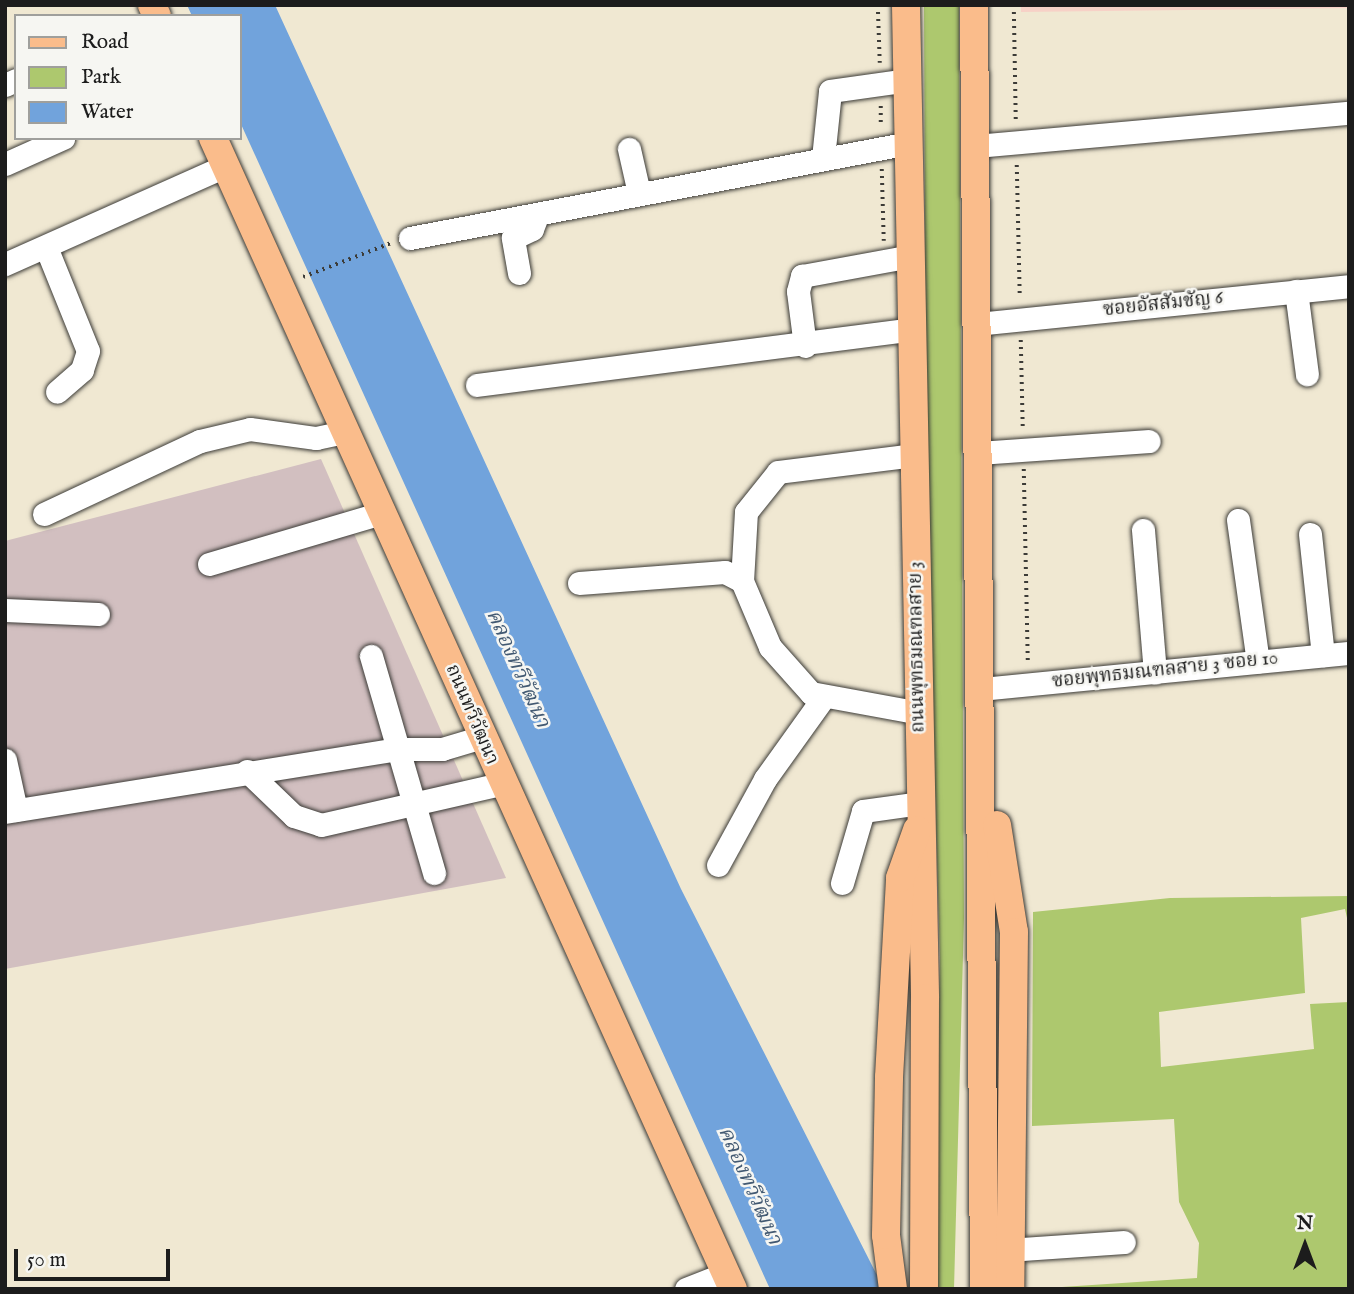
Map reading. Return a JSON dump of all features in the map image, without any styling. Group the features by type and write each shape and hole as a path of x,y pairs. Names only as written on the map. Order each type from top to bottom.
{"main road":[{"name":"ถนนพุทธมณฑลสาย 3","path":"906,5 925,998 924,1289"},
{"path":"974,5 984,987 984,1289"},
{"name":"ถนนทวีวัฒนา","path":"213,140 482,737 500,784 730,1281"},
{"path":"982,733 1014,932 1008,1250 1010,1289"},
{"path":"893,1289 886,1209 900,887 922,812"}],"street":[{"path":"823,158 830,91 908,80"},
{"path":"976,146 1349,113"},
{"path":"5,164 59,140"},
{"path":"404,240 909,143"},
{"path":"629,149 639,193"},
{"path":"5,264 225,166"},
{"path":"519,273 513,238 537,224 538,213"},
{"path":"46,247 88,351 82,370 57,392"},
{"path":"805,346 798,291 802,276 911,256"},
{"name":"ซอยอัสสัมชัญ 6","path":"977,324 1349,286"},
{"path":"1296,291 1307,374"},
{"path":"477,385 805,346 912,329"},
{"path":"44,514 200,441 250,429 316,438 345,432"},
{"path":"979,453 1149,441"},
{"path":"915,455 799,466 764,483 746,512 742,581 770,647 790,675 822,698 920,713"},
{"path":"209,564 381,513"},
{"path":"1238,520 1258,662"},
{"path":"1143,530 1155,672"},
{"path":"1310,534 1323,655"},
{"path":"579,583 725,572 742,581"},
{"path":"5,610 98,614"},
{"name":"ซอยพุทธมณฑลสาย 3 ซอย 10","path":"981,689 1349,653"},
{"path":"371,656 434,873"},
{"path":"718,865 765,779 822,698"},
{"path":"5,760 10,811 397,749 442,749 482,737"},
{"path":"247,771 308,824 500,784"},
{"path":"842,883 863,811 922,812"},
{"path":"1008,1250 1124,1242"},
{"path":"686,1289 730,1281"}],"path":[{"path":"1014,5 1028,684"},
{"path":"303,277 404,240"}],"shaded area":[{"path":"1021,5 1349,5 1349,8 1021,12"},
{"path":"321,459 506,878 5,969 5,541"}],"green space":[{"path":"924,5 959,5 964,918 954,1289 934,1289 940,957 926,489"},
{"path":"1349,896 1349,927 1345,909 1301,918 1305,993 1159,1012 1161,1067 1314,1049 1310,1004 1349,1002 1349,1289 1032,1289 1197,1278 1199,1243 1179,1202 1174,1119 1032,1126 1033,912 1170,898"}],"water":[{"name":"คลองทวีวัฒนา","path":"187,5 275,5 681,889 884,1289 770,1289 242,126 242,14 191,14"}]}
